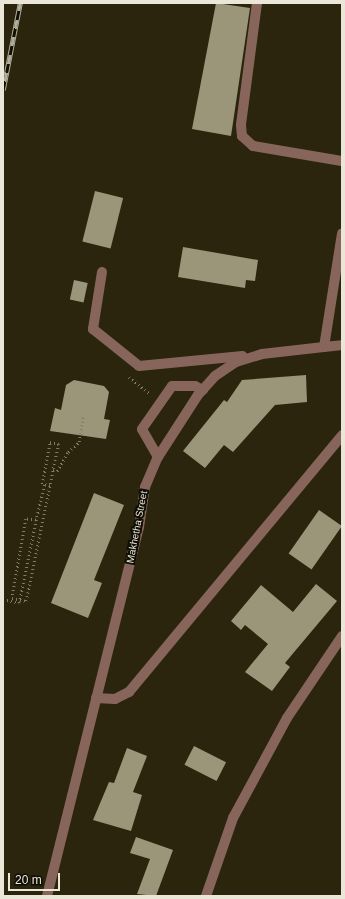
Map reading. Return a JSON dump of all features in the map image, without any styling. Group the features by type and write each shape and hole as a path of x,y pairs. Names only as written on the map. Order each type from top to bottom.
{"street":[{"path":"257,3 241,124 242,136 253,146 342,162"},
{"path":"324,347 342,233"},
{"path":"102,272 92,329 117,351 139,366 262,354"},
{"name":"Makhetha Street","path":"47,896 138,527 145,487 158,457 203,390 215,376 236,362 262,354 342,345"},
{"path":"158,457 142,429 172,386 180,384 203,390"},
{"path":"96,698 115,698 129,692 342,435"},
{"path":"206,896 233,818 287,718 342,636"}],"path":[{"path":"53,470 57,471 68,452 79,442 83,418"},
{"path":"36,520 26,519 12,598 26,601 59,444 50,442 42,484 50,486"},
{"path":"3,599 19,603 36,520 45,485"}],"building":[{"path":"216,3 250,8 231,136 192,129"},
{"path":"95,191 123,198 111,248 82,241"},
{"path":"183,247 258,260 255,281 246,280 245,288 178,277"},
{"path":"74,280 88,283 84,302 70,300"},
{"path":"306,375 307,402 275,405 233,452 224,445 205,468 183,451 224,400 227,402 242,380"},
{"path":"74,380 104,386 109,392 104,419 110,420 106,439 50,431 55,408 61,410 66,385"},
{"path":"94,493 124,505 94,580 102,583 88,618 51,603"},
{"path":"319,510 342,526 312,569 289,553"},
{"path":"316,584 337,601 285,663 290,667 272,691 245,672 268,644 245,625 241,630 231,621 261,585 293,612"},
{"path":"194,746 226,762 217,781 184,765"},
{"path":"127,748 147,756 133,792 142,795 131,831 93,820 109,782 114,783"},
{"path":"136,837 173,850 156,896 137,894 150,859 130,853"}],"railway":[{"path":"3,90 20,3"}]}
